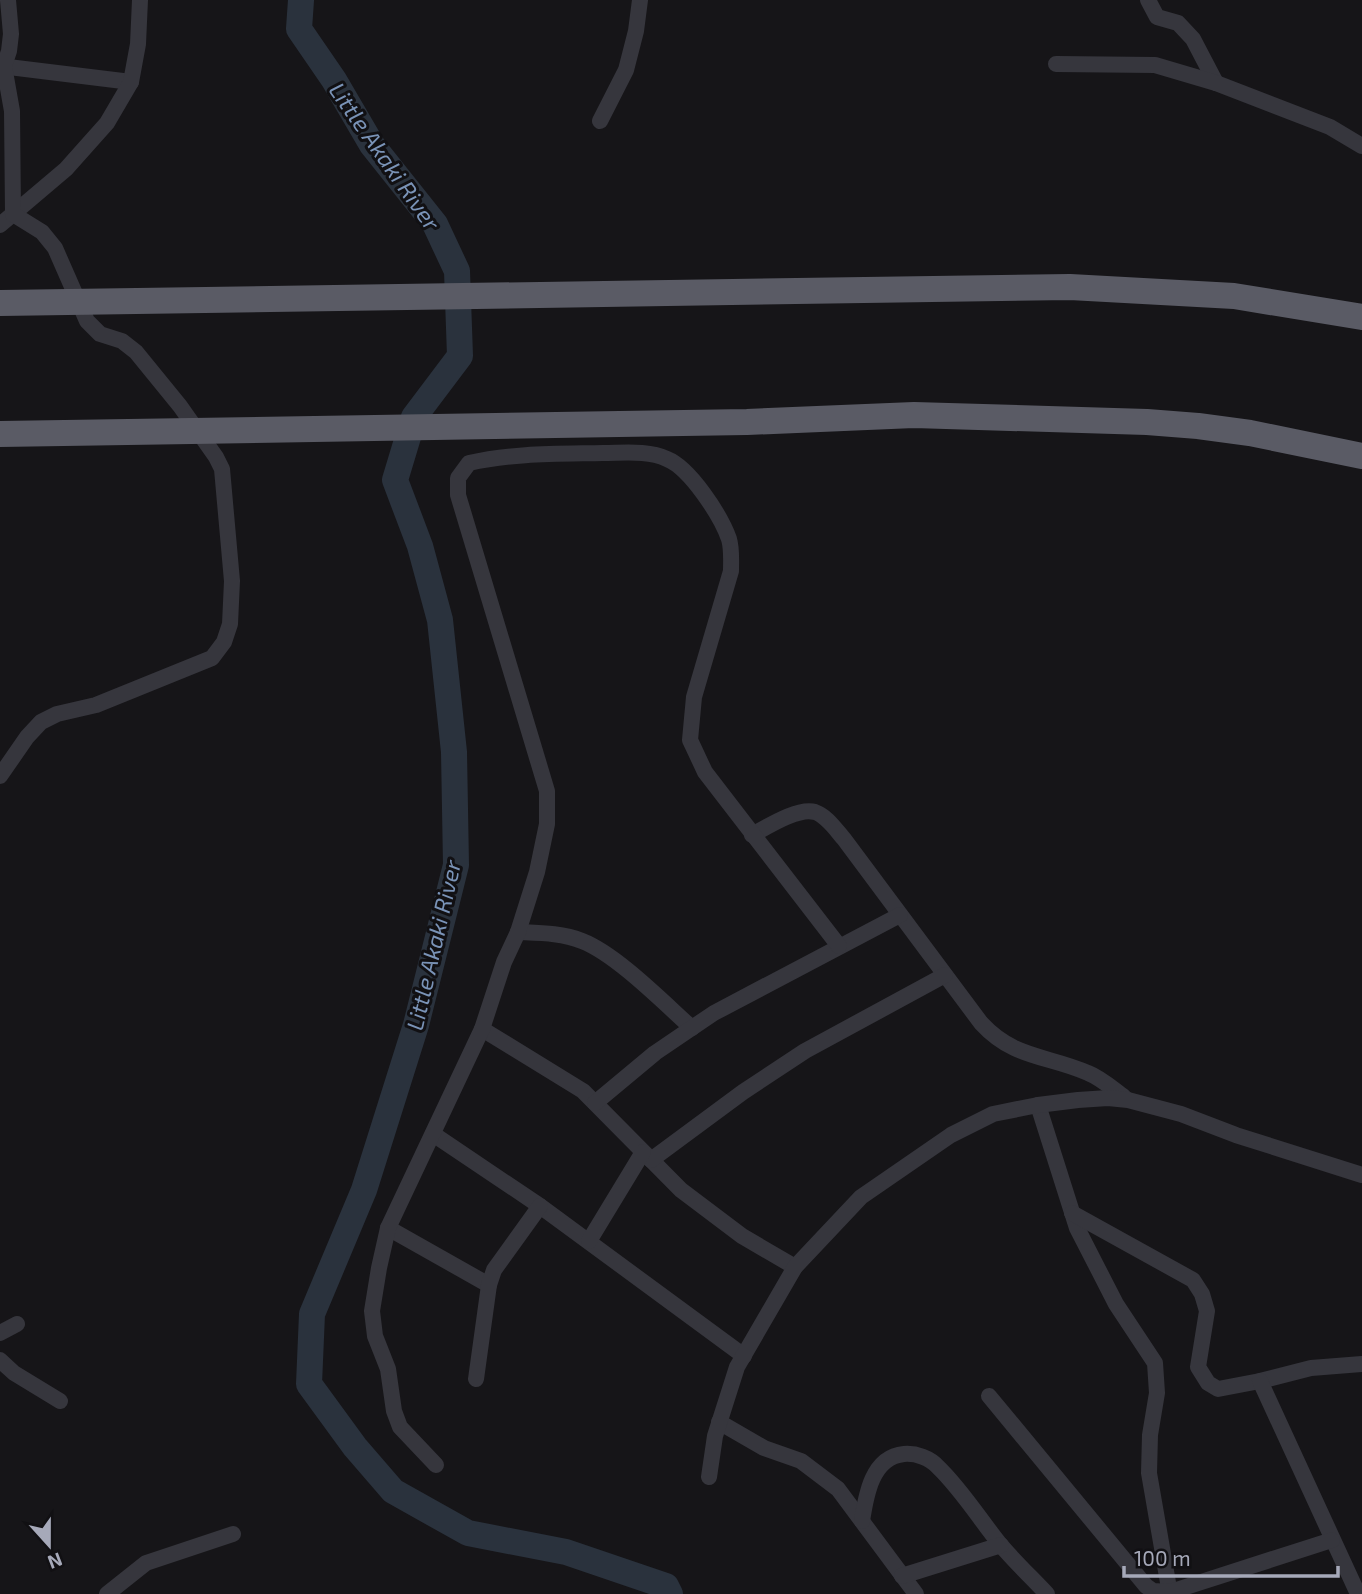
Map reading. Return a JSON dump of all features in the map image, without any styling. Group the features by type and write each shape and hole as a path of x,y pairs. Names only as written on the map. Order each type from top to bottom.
{"highway":[{"path":"0,303 1070,287 1234,296 1362,317"},
{"path":"0,434 747,422 914,415 1147,422 1250,433 1362,456"}],"street":[{"path":"6,219 12,111 2,66 11,34 8,0"},
{"path":"6,219 65,169 107,123 131,82 138,44 140,0"},
{"path":"600,121 626,70 636,31 640,0"},
{"path":"1148,0 1157,17 1178,23 1193,39 1216,83"},
{"path":"1056,64 1155,65 1216,83 1330,127 1362,146"},
{"path":"2,66 131,82"},
{"path":"0,776 41,722 57,714 96,705 212,657 224,642 230,624 232,581 225,480 216,457 180,406 136,352 122,341 100,334 87,321 55,248 42,232 6,219"},
{"path":"436,1465 400,1427 394,1411 388,1369 375,1336 372,1311 388,1228 482,1029 504,962 518,932 537,872 547,824 547,791 458,495 458,478 468,463 530,454 647,453 668,459 687,471 728,538 732,554 731,571 694,698 690,740 705,772 839,946"},
{"path":"752,835 789,816 815,812 827,820 995,1038 1017,1051 1090,1073 1128,1100"},
{"path":"595,1103 655,1053 726,1007 900,915"},
{"path":"518,932 559,934 584,942 619,964 692,1028"},
{"path":"589,1241 647,1156 805,1051 945,975"},
{"path":"482,1029 583,1091 681,1190 742,1236 795,1267"},
{"path":"709,1478 715,1436 737,1367 795,1267 861,1197 951,1135 993,1114 1038,1105 1108,1098 1128,1100 1181,1114 1236,1135 1362,1175"},
{"path":"1038,1105 1077,1228 1116,1304 1155,1363 1157,1393 1150,1435 1149,1473 1170,1593"},
{"path":"432,1134 541,1206 744,1356"},
{"path":"476,1379 489,1285 494,1270 541,1206"},
{"path":"1072,1213 1194,1280 1207,1311 1198,1367 1208,1383 1218,1389 1311,1368 1362,1364"},
{"path":"388,1228 489,1285"},
{"path":"0,1333 18,1324"},
{"path":"0,1360 14,1373 60,1401"},
{"path":"1260,1381 1358,1594"},
{"path":"989,1396 1146,1586 1153,1591 1170,1593 1332,1540"},
{"path":"719,1422 764,1448 801,1461 821,1474 838,1489 916,1594"},
{"path":"862,1521 874,1475 881,1465 896,1455 911,1454 922,1457 937,1466 1001,1545 1047,1594"},
{"path":"112,1592 146,1563 233,1534"},
{"path":"902,1576 1001,1545"}],"waterway":[{"name":"Little Akaki River","path":"301,0 299,29 334,80 372,145 435,224 457,271 460,356 414,417 395,480 420,546 440,620 454,752 456,865 416,1025 364,1190 312,1314 309,1384 355,1447 393,1491 468,1533 566,1552 666,1586 670,1594"}]}
